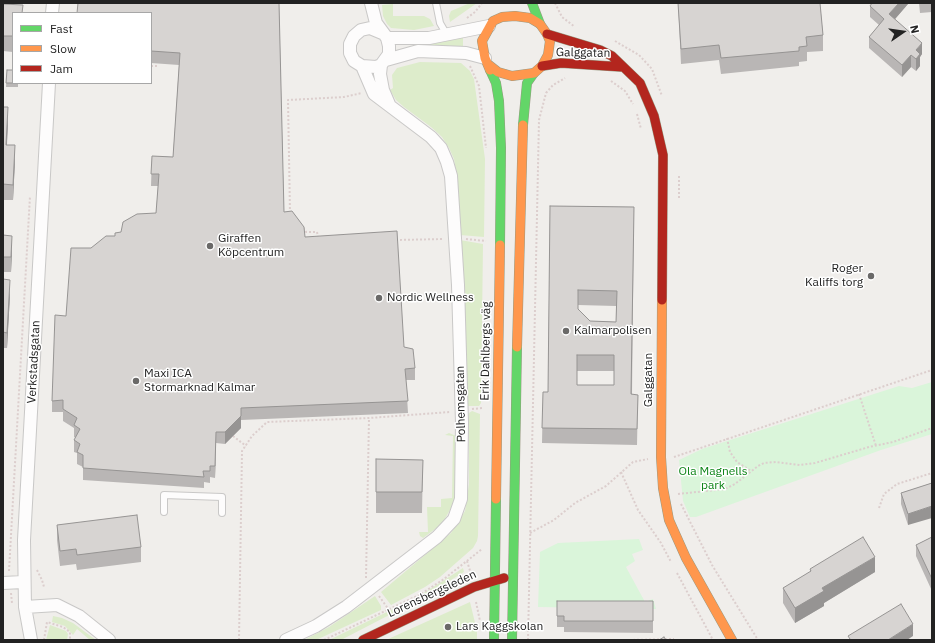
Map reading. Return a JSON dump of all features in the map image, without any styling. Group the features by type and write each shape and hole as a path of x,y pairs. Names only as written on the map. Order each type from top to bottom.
{"main road":[{"path":"512,640 520,146 524,94 527,83 534,73 542,66 550,48 547,34 540,24 532,3"},
{"name":"Erik Dahlbergs väg","path":"494,640 501,148 499,100 496,83 487,61 482,41 501,8"},
{"path":"491,24 502,17 515,16 530,18 540,24"},
{"name":"Galggatan","path":"547,34 600,50 612,56 634,76 643,88 654,116 663,156 664,176 662,488 669,520 686,558 732,640"},
{"path":"487,61 498,72 512,76 534,73"},
{"name":"Galggatan","path":"542,66 560,63 623,67"},
{"name":"Lorensbergsleden","path":"363,640 474,587 494,579 513,576"}],"street":[{"path":"371,3 366,22 361,30 354,36 350,44 352,57 362,66 370,68 418,51 466,53 487,61"},
{"path":"371,3 376,22 390,46 384,62"},
{"path":"361,30 370,28 384,35 406,39 447,35 491,24"},
{"name":"Polhemsgatan","path":"384,62 380,74 382,88 390,105"},
{"name":"Polhemsgatan","path":"286,640 316,626 346,607 437,536 454,519 461,499 461,411 455,238 451,176 447,162 440,148 431,137 374,94 362,66"},
{"name":"Verkstadsgatan","path":"31,640 25,607 23,582 48,84"},
{"path":"3,583 23,582"},
{"path":"25,607 57,605 79,616 109,640"}],"lane":[{"path":"436,3 440,23 447,35"},
{"path":"164,512 164,496 186,496 222,497 222,513"}],"path":[{"path":"466,18 482,3"},
{"path":"555,3 562,17 580,30"},
{"path":"468,63 479,86 486,155"},
{"path":"152,66 157,66"},
{"path":"528,640 540,120 546,93 558,81 569,77"},
{"path":"605,79 616,83 625,91 634,108 642,131"},
{"path":"288,100 290,220"},
{"path":"302,226 306,232 318,232 318,242"},
{"path":"390,240 455,238 486,241 486,248"},
{"path":"530,533 554,520 575,503 606,486 633,462 676,457 727,438 932,370"},
{"path":"859,394 876,446"},
{"path":"239,640 242,451 252,436 267,422 369,418 461,411 483,408 483,400"},
{"path":"369,418 366,577 389,610"},
{"path":"678,494 725,489 735,484 764,463 776,462 800,466 832,460 893,442 932,428"},
{"path":"233,436 246,446"},
{"path":"727,438 730,452 738,462 751,471"},
{"path":"676,457 676,464"},
{"path":"621,472 638,510 661,543 672,563"},
{"path":"879,508 884,494 897,484 932,473"},
{"path":"678,487 678,494 689,521 712,565 758,640"},
{"path":"324,640 421,594 444,579 481,549"},
{"path":"675,570 713,640"},
{"path":"477,604 480,622"},
{"path":"44,640 47,622 63,627 70,632 70,640"},
{"path":"629,640 674,639"}],"green space":[{"path":"470,3 477,3 450,22 449,16 451,11"},
{"path":"393,4 393,16 424,16 430,19 434,26 414,30 391,28 383,16 382,5"},
{"path":"463,36 463,46 425,46 425,44"},
{"path":"420,62 461,63 470,71 474,79 485,159 484,237 460,235 456,172 454,159 449,148 442,137 396,100 390,90 393,88 392,75 397,68"},
{"path":"460,240 483,244 481,403 479,406 468,406"},
{"name":"Ola Magnells park","path":"932,382 932,434 881,450 696,517 690,517 683,501 679,460 702,449 899,386 912,388"},
{"path":"472,411 480,414 477,541 473,548 440,577 425,587 391,605 381,592 451,533 465,511 469,484 469,413"},
{"path":"449,433 456,436 455,501 442,524 423,538 420,536 419,532 428,532 427,507 441,507 441,499 452,498 453,436 445,435"},
{"path":"639,539 643,550 632,554 635,561 626,567 645,602 653,599 656,609 538,607 540,552 558,543"},
{"path":"463,568 464,572 422,598 341,640 329,640 416,598"},
{"path":"375,596 381,606 381,610 316,640 304,640 329,627"},
{"path":"470,602 477,631 477,640 386,640"},
{"path":"53,616 73,623 96,640 90,640 77,629 73,635 65,626 52,622"},
{"path":"50,625 66,631 68,634 67,640 46,640"}],"building":[{"name":"Giraffen Köpcentrum","path":"78,3 279,3 284,212 292,211 304,227 305,237 397,231 404,347 413,349 415,368 405,369 408,401 241,408 241,416 225,432 216,432 215,466 210,466 210,471 203,471 204,477 83,468 83,455 77,452 80,444 74,440 80,429 74,425 77,418 63,409 63,400 52,401 55,315 66,316 71,248 91,248 106,236 115,236 115,233 121,232 123,222 137,214 156,213 159,174 151,174 152,156 173,157 180,53 152,51 152,12 77,12"},
{"path":"678,3 820,3 823,35 806,37 807,46 799,47 799,51 721,58 719,45 681,49"},
{"path":"872,3 899,3 889,14 922,43 916,50 920,54 916,59 911,55 902,65 869,37 884,19 870,6"},
{"path":"3,4 23,5 22,12 12,12 12,36 3,36"},
{"path":"7,70 12,70 12,83 6,83"},
{"path":"3,107 8,107 6,145 15,145 13,185 3,184"},
{"name":"Kalmarpolisen","path":"550,206 634,207 631,394 638,395 637,429 542,428 543,392 548,392","holes":["578,290 617,291 616,322 590,321 578,309","577,355 614,355 614,385 577,385"]},
{"path":"3,235 12,236 11,257 3,257"},
{"path":"3,279 10,280 7,333 3,332"},
{"path":"376,459 423,460 422,492 376,492"},
{"path":"932,483 932,506 908,514 901,493"},
{"path":"137,515 141,547 77,555 76,549 60,551 57,525"},
{"path":"863,537 875,557 822,588 824,591 795,608 783,588 811,571 810,569"},
{"path":"932,537 932,579 916,545"},
{"path":"557,601 653,601 653,621 564,621 564,616 557,616"},
{"path":"901,604 913,624 888,640 848,640 850,639 848,636"},
{"path":"664,637 666,640 659,640"}],"traffic: fast":[{"path":"532,3 540,24"},
{"path":"490,70 496,83 499,101 501,148 500,245"},
{"path":"523,125 527,83 534,73"},
{"path":"512,640 517,347"},
{"path":"494,640 496,499"}],"traffic: slow":[{"path":"489,65 498,72 512,76 534,73 542,66 548,55 550,41 547,34 540,24 530,18 515,16 502,17 493,21 482,41 485,58 490,70"},
{"path":"517,347 523,125"},
{"path":"496,499 500,245"},
{"path":"662,300 661,457 663,488 669,520 686,558 732,640"}],"traffic: jam":[{"path":"547,34 600,50 612,56 640,83 654,116 663,155 662,300"},
{"path":"542,66 561,63 623,67"},
{"path":"363,640 474,587 504,578"}],"place":[{"name":"Giraffen Köpcentrum","path":"210,246"},
{"name":"Roger Kaliffs torg","path":"871,276"},
{"name":"Nordic Wellness","path":"379,298"},
{"name":"Kalmarpolisen","path":"566,331"},
{"name":"Maxi ICA Stormarknad Kalmar","path":"136,381"},
{"name":"Lars Kaggskolan","path":"448,627"}]}
